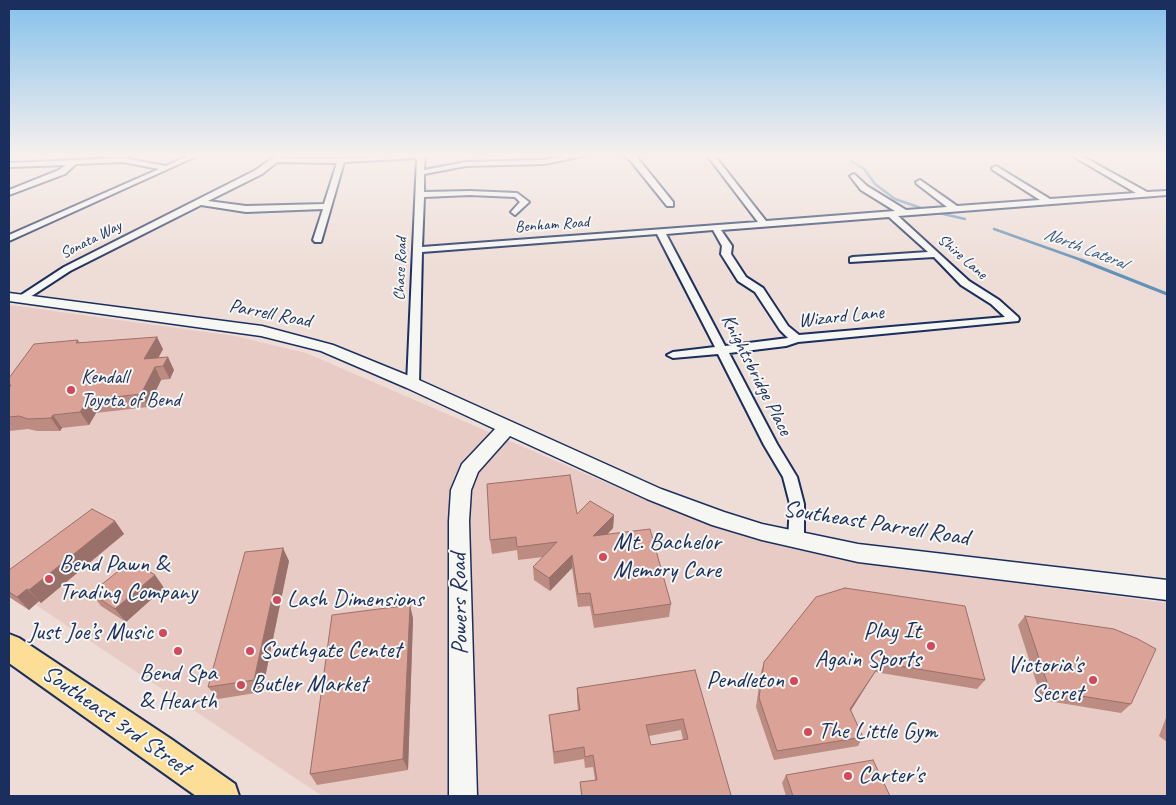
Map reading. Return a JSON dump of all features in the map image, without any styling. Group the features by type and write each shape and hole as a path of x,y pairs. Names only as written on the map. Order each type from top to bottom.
{"main road":[{"name":"Southeast 3rd Street","path":"9,647 224,796"}],"street":[{"path":"9,238 112,193"},
{"name":"Sonata Way","path":"14,298 67,269 219,193"},
{"path":"318,240 332,193"},
{"path":"420,195 470,193 517,195 525,202 515,212"},
{"path":"661,193 670,204"},
{"path":"739,193 764,224"},
{"path":"871,193 904,213"},
{"path":"934,193 955,209"},
{"path":"1034,193 1048,202"},
{"path":"1142,193 1146,195"},
{"name":"Benham Road","path":"418,250 1167,193"},
{"name":"Chase Road","path":"413,384 420,195"},
{"path":"200,202 246,209 328,206"},
{"name":"Shire Lane","path":"892,215 965,283 995,302 1014,319"},
{"path":"716,228 727,246 726,254 742,280 759,290 784,328 796,339"},
{"name":"Knightsbridge Place","path":"661,233 790,477 797,504 796,540"},
{"path":"853,260 936,254"},
{"name":"Parrell Road","path":"14,298 262,331 327,348 413,384 507,428"},
{"name":"Wizard Lane","path":"673,355 786,344 796,339 1014,319"},
{"name":"Southeast Parrell Road","path":"507,428 680,505 796,540 868,554 1167,590"},
{"name":"Powers Road","path":"463,796 459,521 461,490 469,469 507,428"}],"shaded area":[{"path":"9,305 235,336 306,353 667,509 784,547 846,561 1167,603 1167,796 322,796 9,587"}],"building":[{"name":"Kendall Toyota of Bend","path":"157,337 144,359 168,357 163,366 155,367 141,394 88,400 80,412 53,415 51,418 28,419 19,416 9,417 9,388 11,385 9,385 9,378 34,344"},
{"name":"Mt. Bachelor Memory Care","path":"570,475 577,514 590,501 614,515 593,536 650,529 671,604 594,615 590,593 578,594 572,555 549,578 533,567 557,542 517,547 516,537 490,540 487,484"},
{"path":"92,509 115,521 29,590 27,589 17,597 9,592 9,570"},
{"name":"Southgate Centet","path":"283,548 254,680 208,687 245,552"},
{"path":"131,561 155,575 115,609 91,593"},
{"path":"845,588 965,606 985,680 881,663 850,709 863,737 777,751 759,698 764,662 816,597"},
{"path":"410,605 403,759 310,774 332,615"},
{"name":"Victoria's Secret","path":"1025,616 1114,629 1156,649 1131,704 1050,691"},
{"path":"695,670 731,795 582,796 580,782 597,780 593,755 585,757 584,747 554,752 549,715 580,710 577,688","holes":["683,719 688,739 651,745 646,725"]},
{"name":"Carter's","path":"873,760 890,796 793,796 786,775"}],"waterway":[{"name":"North Lateral","path":"886,193 895,199 924,209"},
{"name":"North Lateral","path":"939,213 965,219"},
{"name":"North Lateral","path":"994,229 1084,261"},
{"name":"North Lateral","path":"1081,260 1167,294"}],"place":[{"name":"Kendall Toyota of Bend","path":"71,390"},
{"name":"Mt. Bachelor Memory Care","path":"603,557"},
{"name":"Bend Pawn & Trading Company","path":"49,579"},
{"name":"Lash Dimensions","path":"277,600"},
{"name":"Just Joe’s Music","path":"163,633"},
{"name":"Play It Again Sports","path":"931,646"},
{"name":"Bend Spa & Hearth","path":"178,651"},
{"name":"Southgate Centet","path":"250,651"},
{"name":"Victoria's Secret","path":"1093,680"},
{"name":"Pendleton","path":"794,681"},
{"name":"Butler Market","path":"241,685"},
{"name":"The Little Gym","path":"808,732"},
{"name":"Carter's","path":"848,776"}]}
